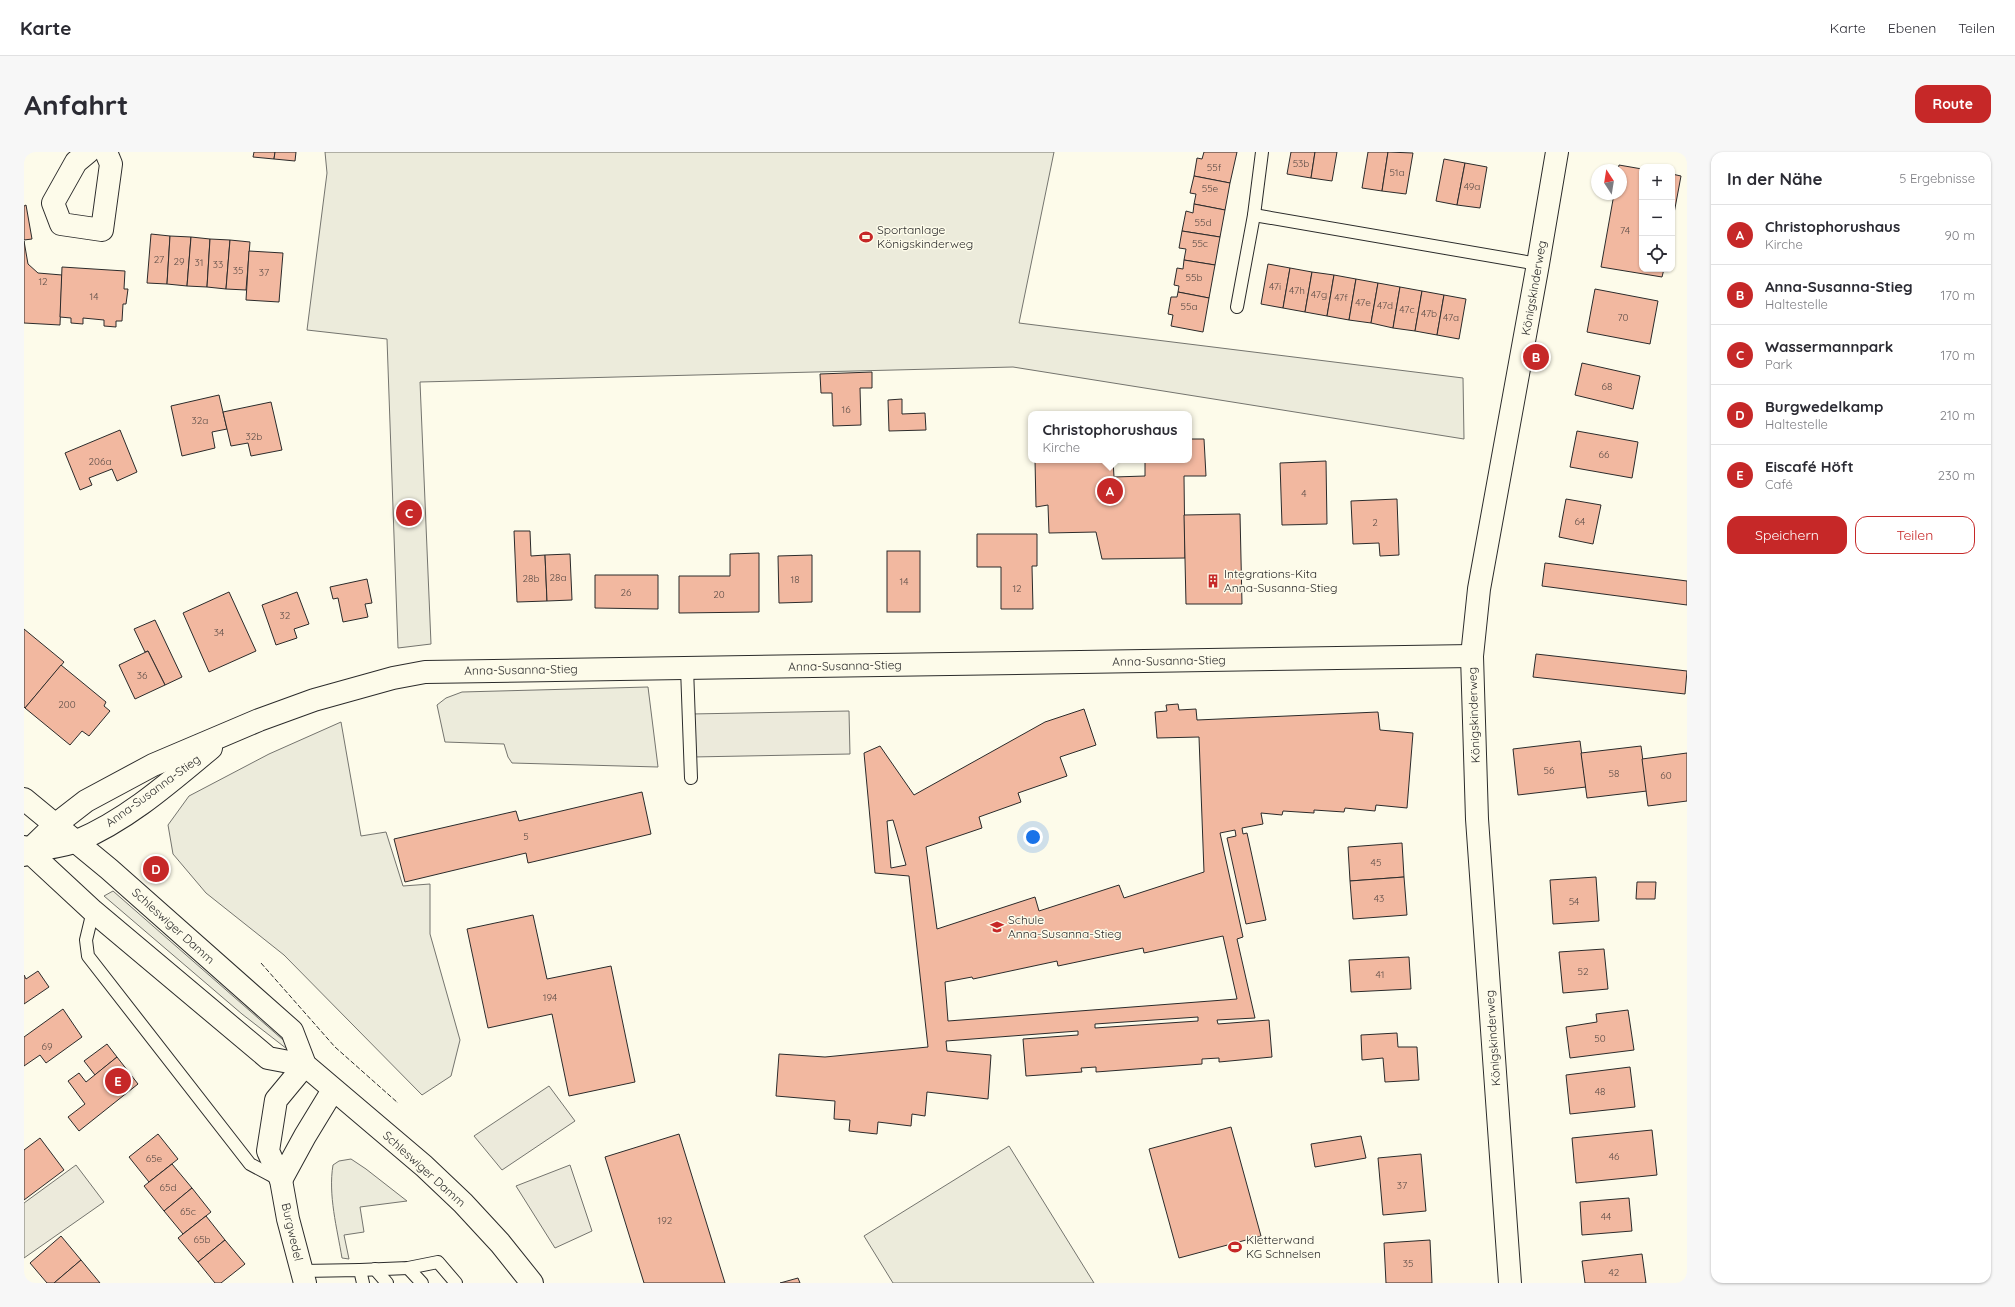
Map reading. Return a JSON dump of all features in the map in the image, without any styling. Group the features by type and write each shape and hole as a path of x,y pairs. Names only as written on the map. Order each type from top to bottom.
{"street":[{"path":"88,152 76,162 53,203 61,224 102,230 111,164 106,152"},
{"name":"Königskinderweg","path":"1510,1283 1477,819 1472,656 1480,589 1557,152"},
{"name":"Anna-Susanna-Stieg","path":"26,851 55,825 86,801 153,765 289,709 344,690 425,672 1472,656"},
{"name":"Anna-Susanna-Stieg","path":"26,851 75,842 113,824 168,784 228,735"},
{"name":"Schleswiger Damm","path":"24,798 109,869 292,1031 305,1065 332,1090 424,1166 464,1203 500,1243 532,1283"},
{"path":"26,851 93,911 268,1058 305,1065"},
{"name":"Burgwedel","path":"303,1277 288,1219 281,1180 268,1152 276,1100 305,1065"},
{"path":"281,1180 332,1090"}],"lane":[{"path":"1237,307 1254,215 1262,152"},
{"path":"1254,215 1538,264"},
{"path":"687,668 691,778"},
{"path":"93,911 86,940 88,956 250,1164 281,1180"},
{"path":"303,1277 360,1270 408,1268 438,1262 456,1283"},
{"path":"408,1268 422,1283"},
{"path":"375,1269 387,1283"},
{"path":"360,1270 363,1283"},
{"path":"360,1270 372,1283"}],"shaded area":[{"path":"325,152 1054,152 1019,323 1463,378 1464,439 1013,367 420,382 431,644 398,648 387,339 307,330 327,173"},
{"path":"648,687 658,767 512,763 508,757 504,744 445,742 437,705 446,698 462,692"},
{"path":"849,711 850,754 692,757 691,714"},
{"path":"341,722 361,836 386,832 403,886 430,884 430,934 460,1040 451,1076 422,1095 284,955 206,893 173,854 168,825 189,796 269,754"},
{"path":"113,891 298,1053 296,1056 242,1014 104,896"},
{"path":"549,1086 575,1121 502,1170 474,1136"},
{"path":"1009,1146 1094,1283 893,1283 864,1236"},
{"path":"351,1159 407,1201 360,1207 364,1232 344,1235 349,1259 342,1258 332,1200 332,1176 333,1165 339,1161"},
{"path":"76,1165 104,1202 24,1258 24,1203"},
{"path":"570,1165 592,1231 555,1248 516,1186"}],"building":[{"path":"254,152 275,152 274,159 253,157"},
{"path":"275,152 296,152 295,161 274,159"},
{"path":"1204,152 1237,152 1230,183 1194,176 1197,158 1202,159"},
{"path":"1291,152 1315,152 1311,178 1287,174"},
{"path":"1315,152 1337,152 1332,181 1311,178"},
{"path":"1368,152 1388,152 1382,191 1362,188"},
{"path":"1388,152 1413,153 1406,194 1382,191"},
{"path":"1444,159 1465,163 1457,205 1436,201"},
{"path":"1465,163 1487,167 1480,208 1457,205"},
{"path":"1627,166 1639,168 1639,272 1663,272 1662,277 1601,267 1613,200 1627,200"},
{"path":"1675,175 1681,176 1675,208"},
{"path":"1194,176 1230,183 1225,210 1194,204 1196,194 1190,193"},
{"path":"1194,204 1225,210 1220,237 1182,231 1186,211 1193,213"},
{"path":"26,205 32,239 24,240 24,206"},
{"path":"1182,231 1220,237 1215,265 1184,260 1186,249 1179,248"},
{"path":"151,234 170,236 167,284 147,283"},
{"path":"170,236 191,237 187,286 167,284"},
{"path":"191,237 210,239 207,287 187,286"},
{"path":"210,239 230,240 226,289 207,287"},
{"path":"230,240 250,242 246,290 226,289"},
{"path":"24,241 28,264 38,273 62,275 60,325 24,323"},
{"path":"249,251 283,253 279,302 246,300"},
{"path":"1184,260 1215,265 1209,298 1178,292 1179,286 1174,285 1177,268 1183,269"},
{"path":"1268,264 1290,268 1283,308 1261,304"},
{"path":"62,267 125,271 124,289 128,289 126,304 123,304 122,321 116,321 116,327 104,326 104,320 83,318 83,324 71,323 71,318 60,317"},
{"path":"1290,268 1312,272 1305,312 1283,308"},
{"path":"1312,272 1334,275 1327,316 1305,312"},
{"path":"1334,275 1356,279 1349,320 1327,316"},
{"path":"1356,279 1378,283 1371,323 1349,320"},
{"path":"1378,283 1400,287 1393,328 1371,323"},
{"path":"1400,287 1422,291 1415,331 1393,328"},
{"path":"1595,289 1658,301 1650,344 1587,332"},
{"path":"1422,291 1444,295 1437,335 1415,331"},
{"path":"1178,292 1209,298 1203,332 1171,326 1173,315 1168,314 1171,297 1177,297"},
{"path":"1444,295 1466,299 1459,339 1437,335"},
{"path":"1582,363 1640,376 1633,409 1575,395"},
{"path":"872,372 872,388 860,388 861,425 833,426 832,393 821,393 820,374"},
{"path":"219,395 227,429 212,432 215,448 182,456 171,406"},
{"path":"902,399 902,414 925,413 926,430 889,431 888,400"},
{"path":"271,402 282,450 251,456 248,443 231,446 223,412"},
{"path":"120,430 137,472 117,481 112,469 89,478 92,485 80,490 65,453"},
{"path":"1577,431 1638,442 1632,478 1570,467"},
{"path":"1192,439 1204,439 1206,476 1184,476 1185,558 1102,559 1096,532 1049,533 1048,505 1036,507 1035,463 1113,463 1114,477 1145,476 1145,463 1192,463"},
{"path":"1326,461 1327,524 1282,525 1280,463"},
{"path":"1397,499 1399,555 1380,556 1379,543 1353,544 1351,501"},
{"path":"1566,499 1601,505 1593,544 1559,537"},
{"name":"Integrations-Kita Anna-Susanna-Stieg","path":"1240,514 1242,604 1186,604 1184,515"},
{"path":"514,531 530,531 531,556 545,555 547,601 517,602"},
{"path":"977,534 1037,534 1037,566 1032,566 1033,609 1001,609 1001,567 977,567"},
{"path":"887,551 920,551 920,612 887,612"},
{"path":"759,553 759,612 679,613 679,576 730,576 730,554"},
{"path":"570,554 572,600 547,601 545,555"},
{"path":"812,555 812,602 779,603 778,556"},
{"path":"1545,563 1687,581 1687,605 1542,586"},
{"path":"595,575 658,575 658,609 595,608"},
{"path":"367,579 372,603 365,604 368,617 343,622 338,598 333,599 330,587"},
{"path":"229,592 256,651 209,672 183,613"},
{"path":"297,592 309,624 294,629 297,638 276,645 262,605"},
{"path":"155,620 182,677 165,685 148,651 145,652 134,629"},
{"path":"24,629 64,662 25,708 24,707"},
{"path":"148,651 165,685 135,699 119,665"},
{"path":"1536,654 1687,671 1685,694 1533,677"},
{"path":"61,665 106,702 104,706 110,711 89,736 82,731 70,745 25,708"},
{"path":"1178,704 1179,710 1196,709 1197,720 1378,712 1380,730 1413,733 1407,808 1376,805 1375,811 1345,808 1344,812 1314,810 1314,813 1283,811 1282,815 1261,813 1263,824 1242,828 1243,834 1247,833 1266,920 1246,924 1227,838 1236,836 1235,830 1220,833 1243,937 1237,939 1255,1018 1217,1020 1218,1024 1269,1020 1272,1057 1219,1062 1219,1058 1202,1059 1202,1064 1096,1072 1096,1067 1081,1068 1082,1072 1026,1076 1023,1039 1078,1035 1078,1031 946,1041 947,1051 991,1055 988,1099 927,1092 925,1116 912,1114 911,1126 878,1122 877,1134 849,1131 850,1120 834,1119 835,1101 776,1096 779,1054 825,1057 928,1047 909,876 875,873 864,753 880,746 914,795 1045,722 1084,709 1096,745 1060,757 1067,776 1018,793 1021,802 979,817 982,828 926,847 937,929 1035,897 1039,911 1119,885 1124,898 1204,872 1199,737 1157,738 1155,712 1167,711 1166,705","holes":["893,820 906,865 891,868 887,821","1223,936 1237,999 948,1021 945,982 972,977 973,979 1057,961 1058,966 1143,948 1144,953","1198,1017 1198,1021 1095,1028 1095,1024"]},
{"path":"1580,741 1586,787 1518,795 1513,749"},
{"path":"1641,746 1647,791 1587,798 1581,753"},
{"path":"1687,753 1687,801 1648,806 1642,759"},
{"path":"642,792 651,834 528,863 526,853 405,882 394,839 516,811 519,821"},
{"path":"1402,843 1404,877 1350,881 1348,847"},
{"path":"1404,877 1407,915 1353,919 1350,881"},
{"path":"1596,877 1599,921 1553,924 1550,880"},
{"path":"1637,882 1656,882 1655,899 1636,899"},
{"path":"533,915 547,979 611,966 635,1082 569,1096 552,1014 488,1028 467,929"},
{"path":"1604,949 1608,989 1563,993 1559,952"},
{"path":"1409,957 1411,989 1351,992 1349,960"},
{"path":"38,971 49,987 24,1004 24,975 26,979"},
{"path":"63,1009 82,1037 46,1063 40,1055 24,1066 24,1037"},
{"path":"1628,1010 1634,1050 1570,1058 1566,1027 1597,1022 1596,1014"},
{"path":"1397,1033 1398,1047 1417,1047 1419,1080 1385,1082 1383,1058 1362,1060 1361,1035"},
{"path":"107,1044 117,1057 95,1075 84,1061"},
{"path":"117,1057 138,1084 79,1131 68,1117 85,1104 68,1081 79,1073 86,1082"},
{"path":"1630,1067 1635,1107 1570,1114 1566,1075"},
{"path":"1231,1127 1261,1236 1179,1258 1149,1149"},
{"path":"1652,1130 1657,1175 1576,1183 1572,1138"},
{"path":"158,1134 178,1159 149,1182 129,1157"},
{"path":"679,1134 725,1283 644,1283 605,1157"},
{"path":"1361,1136 1366,1158 1315,1167 1311,1144"},
{"path":"40,1138 64,1170 24,1200 24,1150"},
{"path":"1421,1154 1426,1211 1383,1215 1378,1158"},
{"path":"172,1164 192,1188 164,1211 144,1186"},
{"path":"192,1188 211,1212 183,1234 164,1211"},
{"path":"1629,1198 1632,1231 1582,1235 1580,1202"},
{"path":"206,1216 225,1240 198,1262 178,1238"},
{"path":"61,1236 81,1260 54,1283 47,1283 30,1263"},
{"path":"225,1240 245,1264 221,1283 215,1283 198,1262"},
{"path":"1430,1240 1432,1283 1386,1283 1384,1243"},
{"path":"1642,1254 1646,1283 1585,1283 1582,1261"},
{"path":"81,1260 100,1283 54,1283"},
{"path":"798,1278 800,1283 780,1283"}],"fence":[{"path":"261,963 335,1047 398,1103"}],"place":[{"name":"Sportanlage Königskinderweg","path":"866,237"},
{"name":"Anna-Susanna-Stieg","path":"1536,357"},
{"name":"Christophorushaus","path":"1110,491"},
{"name":"Wassermannpark","path":"409,513"},
{"name":"Integrations-Kita Anna-Susanna-Stieg","path":"1213,581"},
{"name":"Burgwedelkamp","path":"156,869"},
{"name":"Schule Anna-Susanna-Stieg","path":"997,927"},
{"name":"Eiscafé Höft","path":"118,1081"},
{"name":"Kletterwand KG Schnelsen","path":"1235,1247"}]}
